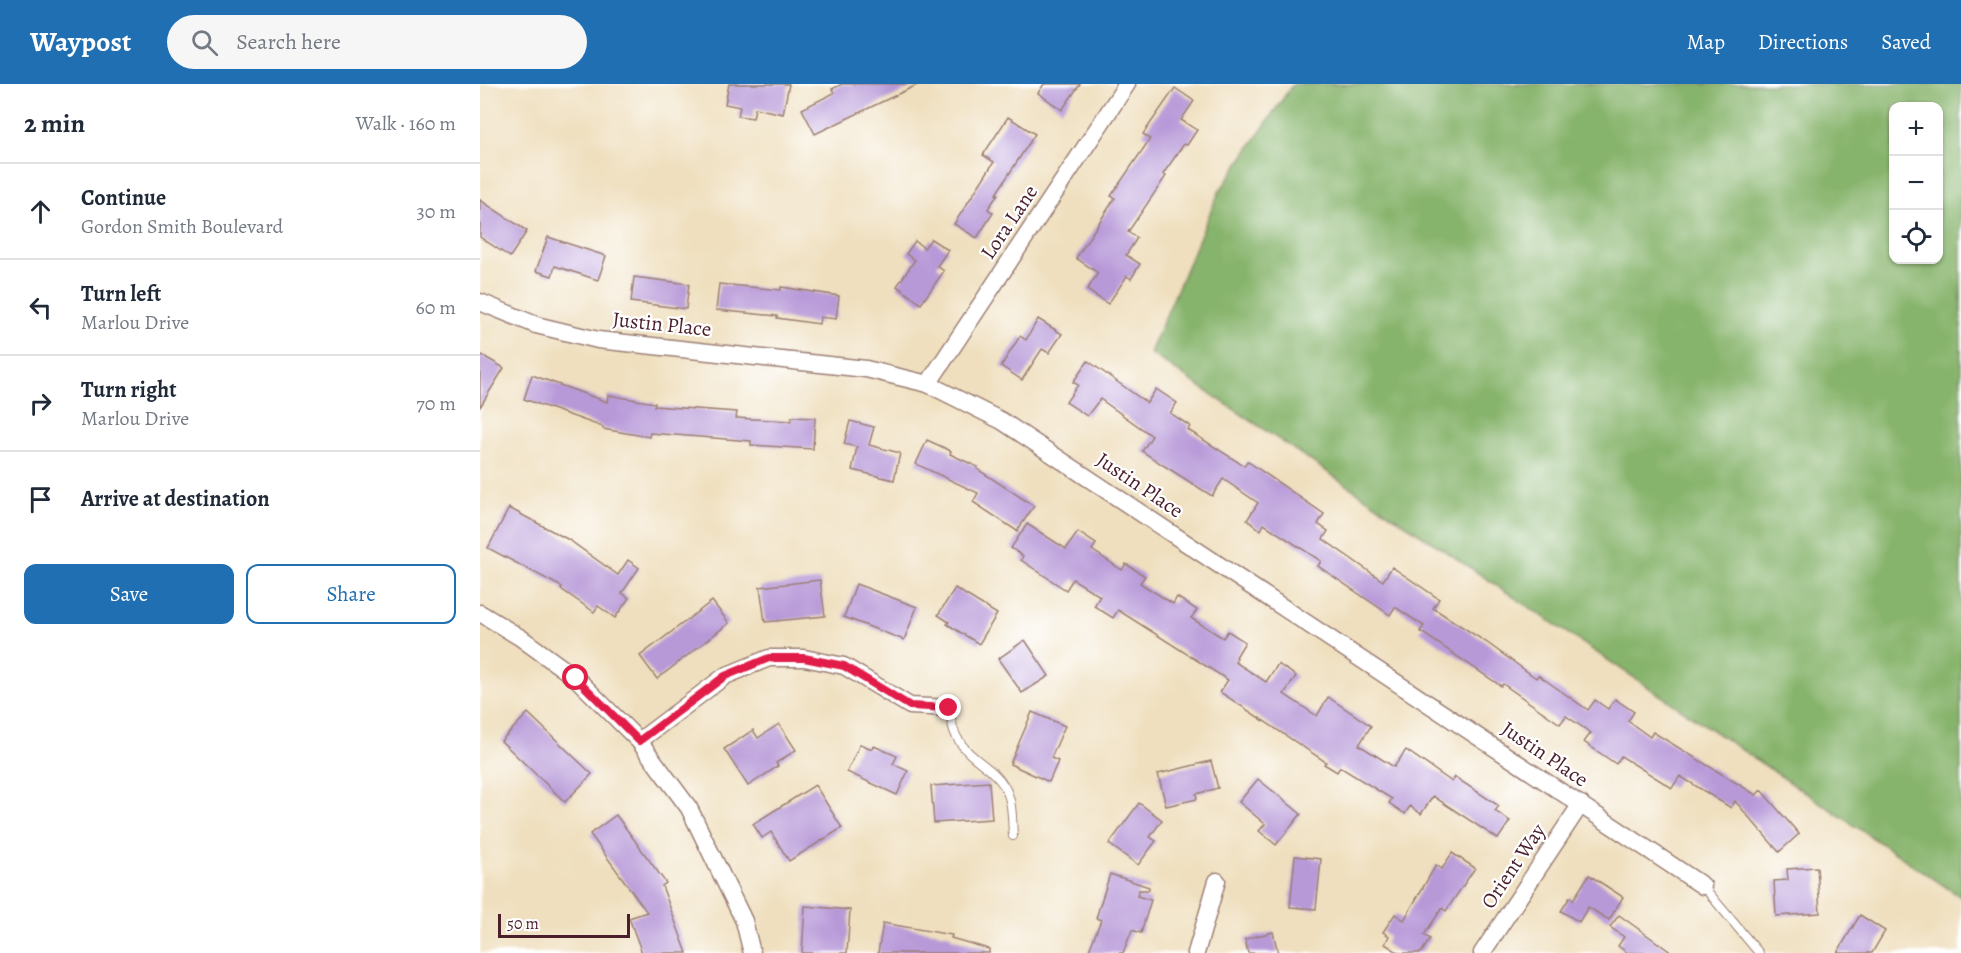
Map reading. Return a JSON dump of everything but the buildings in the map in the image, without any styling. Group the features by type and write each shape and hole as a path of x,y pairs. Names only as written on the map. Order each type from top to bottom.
{"street":[{"name":"Lora Lane","path":"928,384 1127,84"},
{"name":"Justin Place","path":"480,302 536,325 598,340 866,369 928,384 1002,421 1703,886"},
{"path":"480,613 521,638 576,678 639,741 688,808 744,921 752,953"},
{"path":"639,741 725,676 769,658 804,658 844,666 910,706 949,708"},
{"name":"Orient Way","path":"1482,953 1581,804"},
{"path":"1196,953 1217,881"}],"lane":[{"path":"949,708 956,737 964,748 996,775 1005,787 1012,813 1013,836"},
{"path":"1703,886 1759,953"}],"green space":[{"path":"1293,84 1961,84 1961,897 1150,353 1219,192"}],"route":[{"path":"576,678 639,741 725,676 769,658 804,658 844,666 910,706 949,708"}]}
